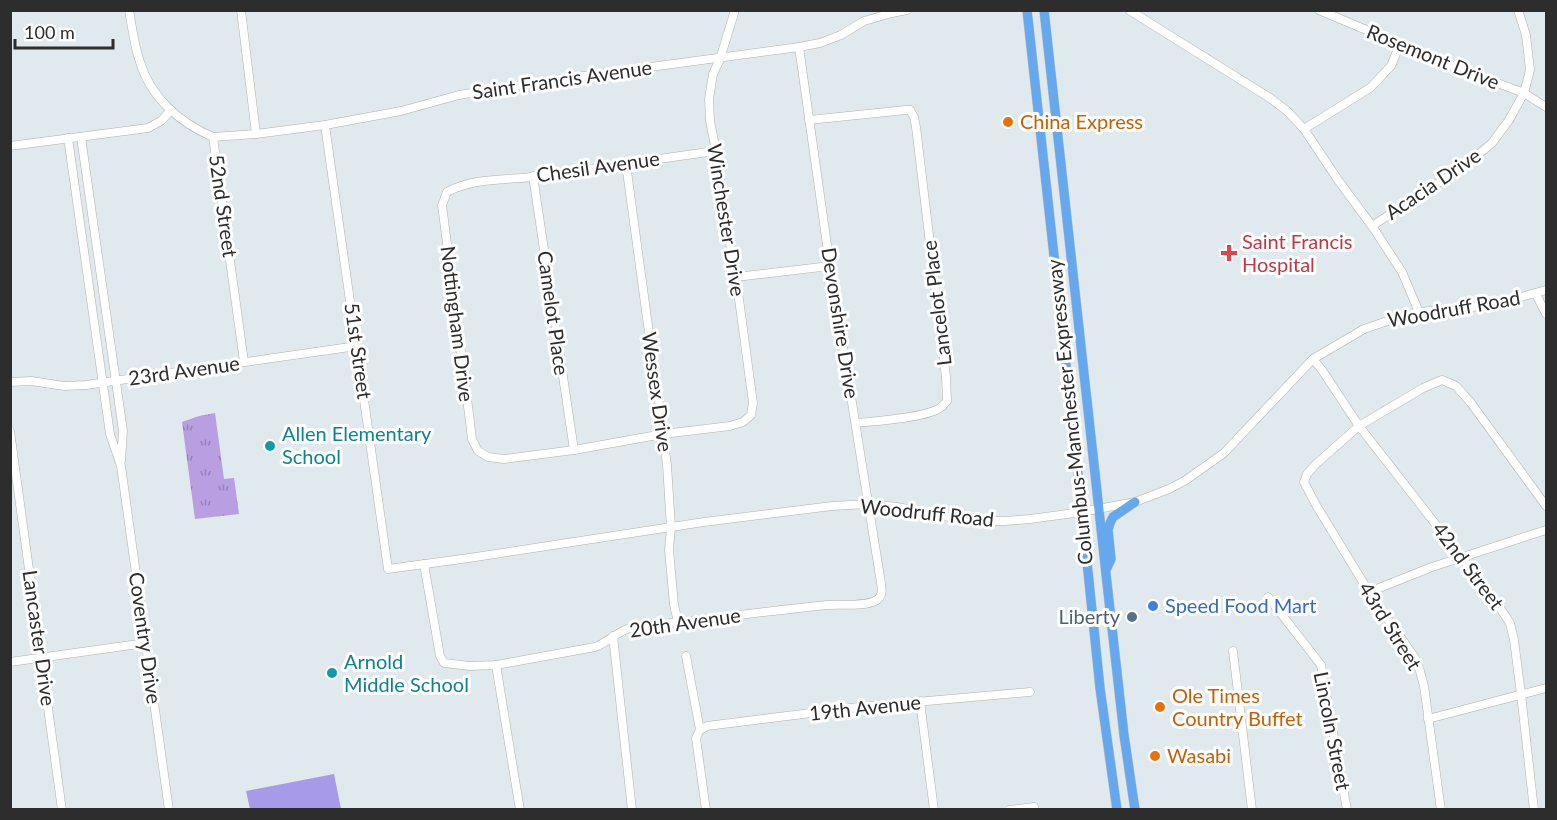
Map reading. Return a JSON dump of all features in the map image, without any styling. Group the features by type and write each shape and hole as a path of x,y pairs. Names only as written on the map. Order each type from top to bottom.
{"main road":[{"name":"Columbus-Manchester Expressway","path":"1027,10 1100,688 1117,810"},
{"name":"Columbus-Manchester Expressway","path":"1044,10 1121,709 1135,810"},
{"path":"1054,250 1059,261 1067,309 1078,314"},
{"path":"1106,571 1111,559 1108,530 1110,523 1113,518 1135,502"}],"street":[{"name":"52nd Street","path":"129,10 140,64 153,89 171,110 192,127 213,137 244,362"},
{"name":"Winchester Drive","path":"663,434 730,426 743,422 751,415 753,404 736,277 710,121 709,99 713,74 735,10"},
{"name":"Saint Francis Avenue","path":"213,137 324,125 401,111 459,94 799,47 820,43 841,35 864,21 908,10"},
{"path":"1129,10 1287,111 1304,129 1372,226 1402,273 1419,312"},
{"name":"Rosemont Drive","path":"1319,10 1447,64 1524,93 1546,107"},
{"name":"Acacia Drive","path":"1372,226 1449,176 1492,143 1509,120 1524,93 1530,70 1526,35 1518,10"},
{"path":"242,11 256,134"},
{"path":"1304,129 1370,88 1391,66 1400,44"},
{"name":"Devonshire Drive","path":"799,47 830,266 881,583 882,593 879,598"},
{"path":"10,146 148,128 156,125 171,110"},
{"name":"Lancelot Place","path":"809,120 899,110 910,111 916,128 947,401 942,407 933,411 888,420 856,423"},
{"name":"51st Street","path":"324,125 388,569 424,564"},
{"name":"Coventry Drive","path":"81,137 123,431 121,466"},
{"name":"Coventry Drive","path":"69,138 110,434 121,466 169,810"},
{"name":"Chesil Avenue","path":"478,182 533,177 716,151"},
{"name":"Wessex Drive","path":"626,164 667,465 671,579 678,622"},
{"name":"Camelot Place","path":"533,177 574,450"},
{"name":"Nottingham Drive","path":"478,182 459,186 447,192 442,205 472,439 478,451 488,457 504,459 574,450"},
{"path":"736,277 830,266"},
{"name":"Woodruff Road","path":"424,564 832,506 869,504 897,507 943,517 984,521 1030,519 1135,502 1186,480 1224,453 1313,359 1365,328 1399,316 1482,306 1546,290"},
{"path":"1537,293 1546,314"},
{"name":"23rd Avenue","path":"10,382 31,381 64,386 103,382 357,346"},
{"name":"42nd Street","path":"1313,359 1359,426 1462,557 1510,623 1521,694 1534,810"},
{"path":"1359,426 1423,388 1442,380 1456,386 1471,403 1546,506"},
{"name":"43rd Street","path":"1359,426 1307,474 1305,482 1316,505 1369,592 1415,658 1424,686 1441,810"},
{"name":"Lancaster Drive","path":"10,431 62,810"},
{"path":"574,450 663,434"},
{"path":"1369,592 1462,557 1546,530"},
{"name":"20th Avenue","path":"424,564 440,656 444,663 460,665 496,665 595,647 630,628 829,605 867,603 879,598"},
{"name":"Lincoln Street","path":"1268,597 1321,665 1347,810"},
{"path":"613,636 632,810"},
{"path":"10,662 146,643"},
{"path":"1233,651 1252,810"},
{"path":"686,656 700,730 696,738 706,810"},
{"path":"496,665 520,810"},
{"path":"1428,719 1546,688"},
{"name":"19th Avenue","path":"700,730 707,726 920,701 1030,693"},
{"path":"920,701 934,810"},
{"path":"1009,810 1034,807"}],"green space":[{"path":"215,413 224,479 234,478 239,514 195,519 182,422"}],"shaded area":[{"path":"334,774 341,809 250,809 246,791"}],"place":[{"name":"China Express","path":"1008,122"},
{"name":"Saint Francis Hospital","path":"1229,253"},
{"name":"Allen Elementary School","path":"270,446"},
{"name":"Speed Food Mart","path":"1153,606"},
{"name":"Liberty","path":"1132,617"},
{"name":"Arnold Middle School","path":"332,673"},
{"name":"Ole Times Country Buffet","path":"1160,707"},
{"name":"Wasabi","path":"1155,756"}]}
